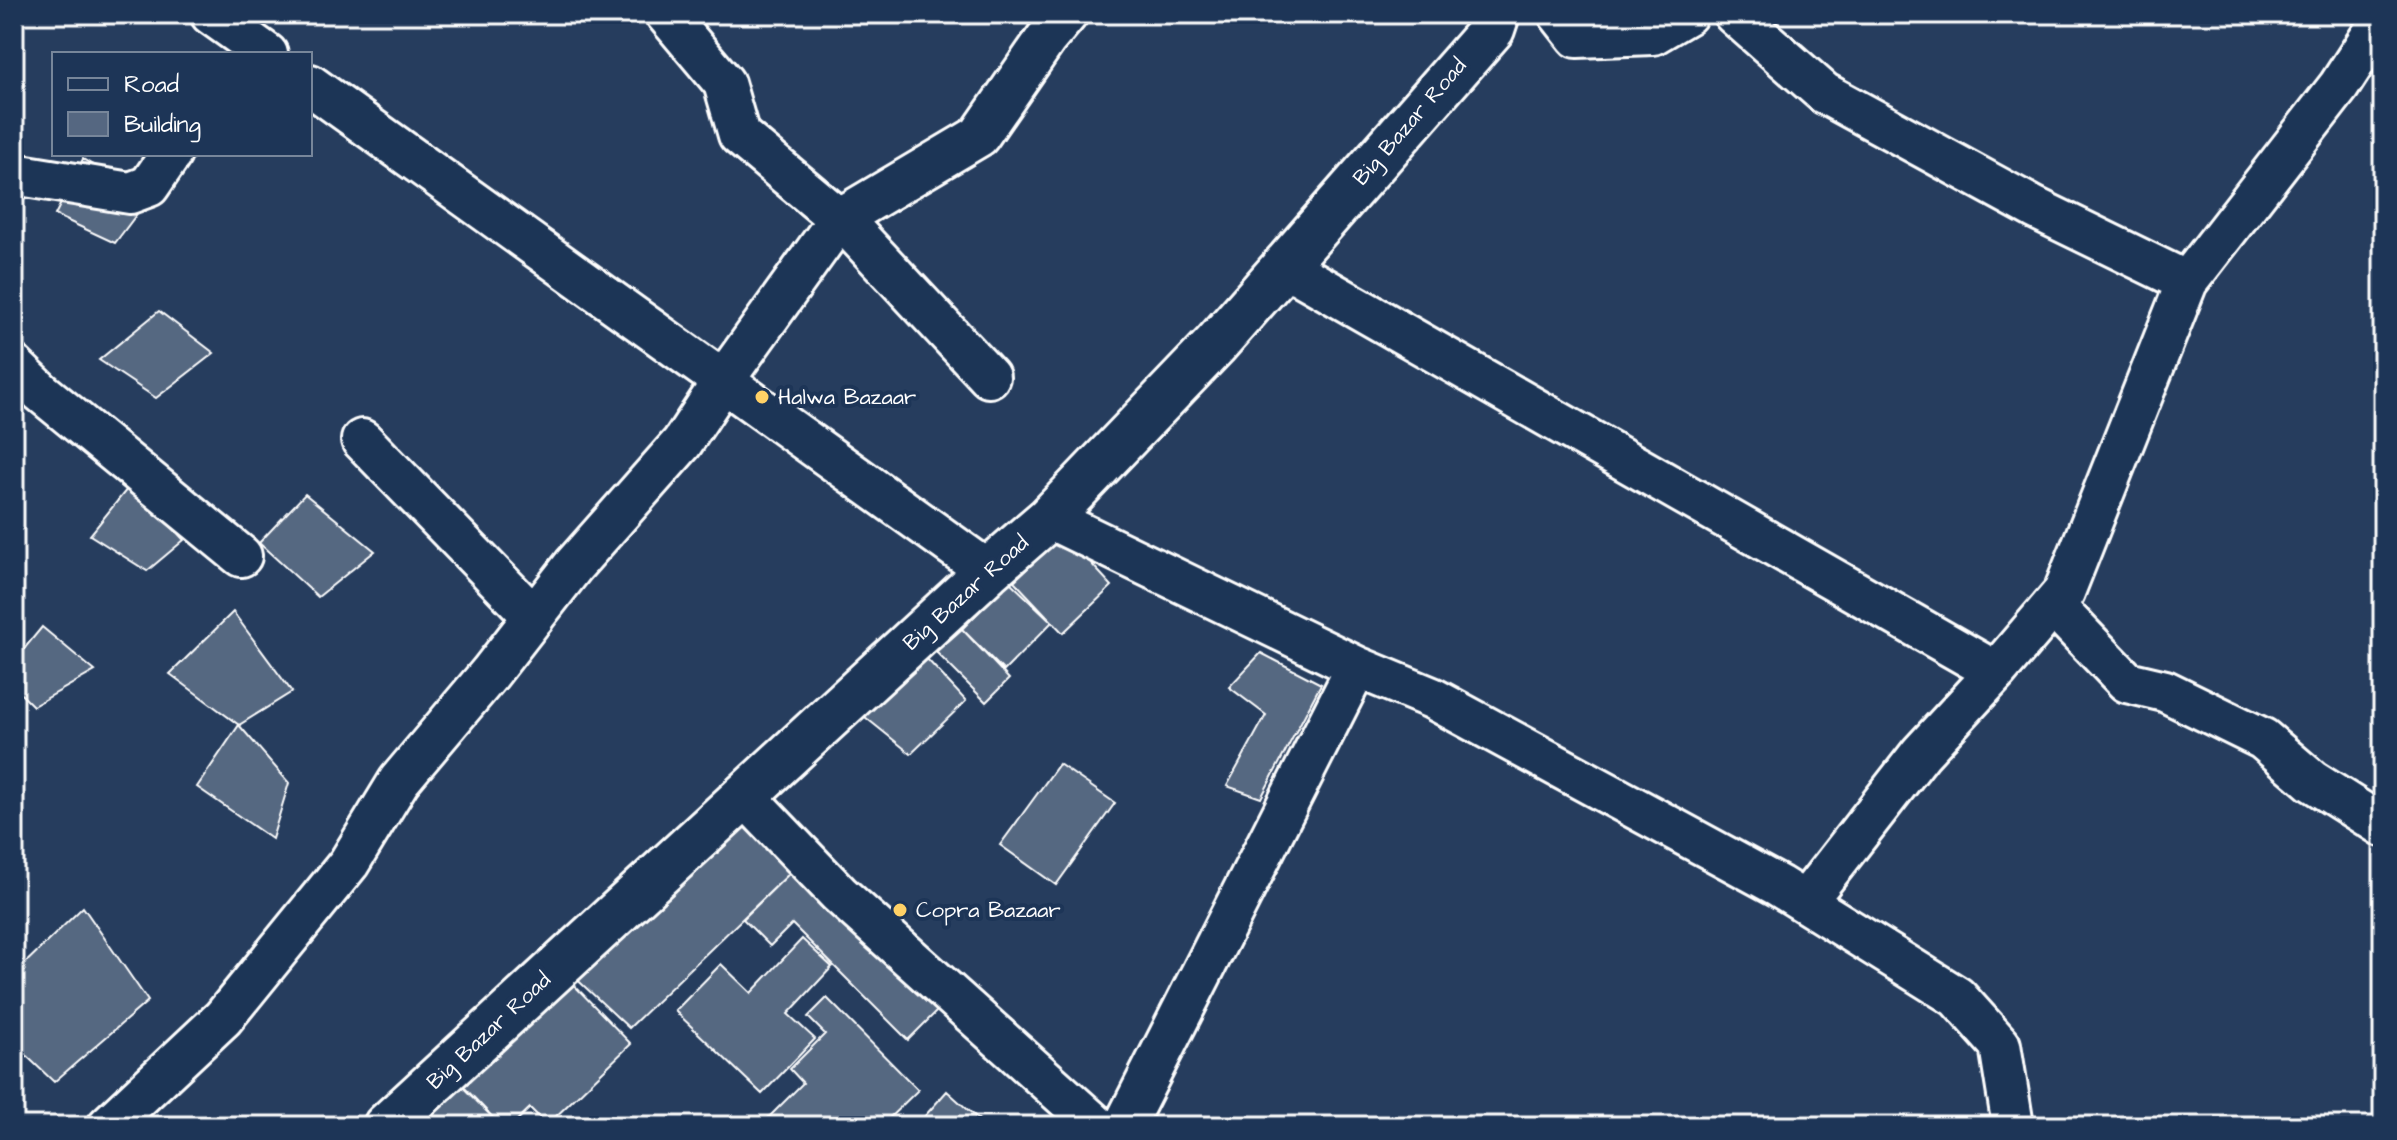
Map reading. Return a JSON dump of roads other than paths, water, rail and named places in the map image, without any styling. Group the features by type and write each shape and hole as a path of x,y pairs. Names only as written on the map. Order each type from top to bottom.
{"street":[{"path":"211,14 253,50"},
{"path":"666,14 724,83 739,135 839,219 989,377"},
{"path":"108,1126 223,1018 349,863 399,781 574,565 682,443 839,219 979,136 1046,39 1067,14"},
{"name":"Big Bazar Road","path":"386,1126 1049,518 1215,345 1492,29 1497,14"},
{"path":"1559,14 1577,37 1653,34 1687,14"},
{"path":"1734,14 1824,93 2035,208 2187,282"},
{"path":"1805,902 1921,753 2064,592 2187,282 2339,86 2383,18"},
{"path":"312,86 988,571"},
{"path":"14,174 130,193 149,186 170,156"},
{"path":"1283,265 1996,672"},
{"path":"14,366 41,392 241,556"},
{"path":"362,440 534,617"},
{"path":"1049,518 1357,667 1432,698 1779,886 1957,997 2000,1045 2013,1126"},
{"path":"2053,605 2127,682 2165,691 2263,739 2312,781 2383,826"},
{"path":"1124,1126 1357,667"},
{"path":"744,795 839,894 1071,1118"}],"place":[{"name":"Halwa Bazaar","path":"762,397"},
{"name":"Copra Bazaar","path":"900,910"}]}
